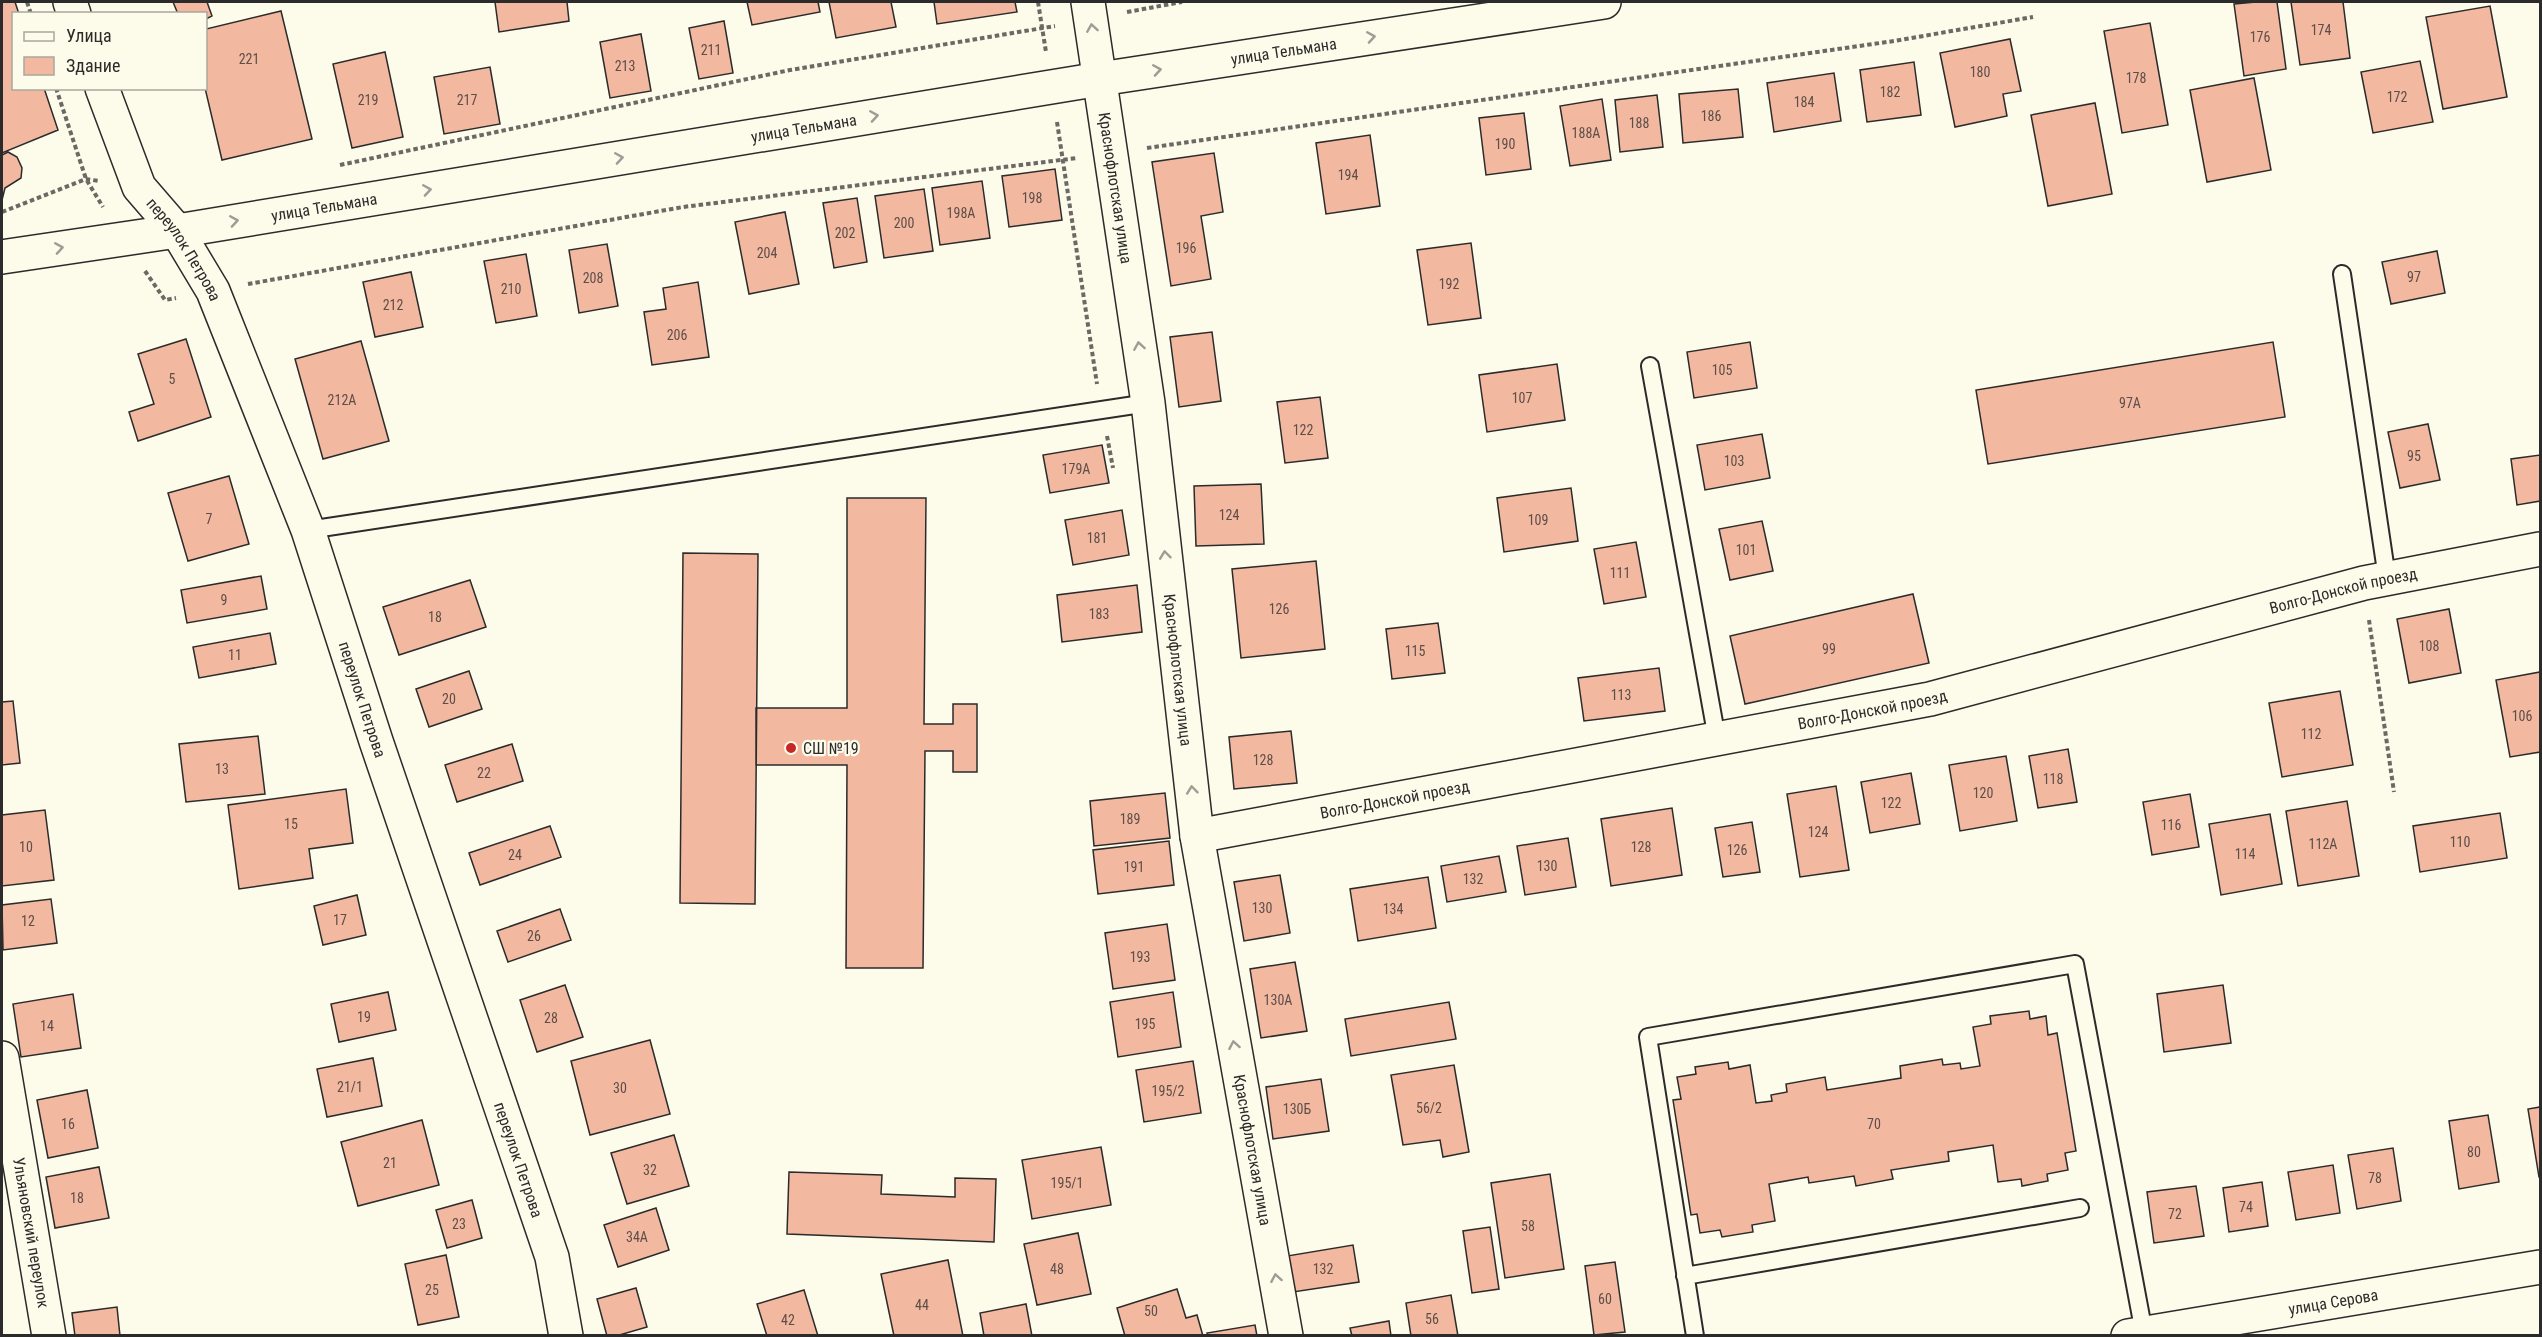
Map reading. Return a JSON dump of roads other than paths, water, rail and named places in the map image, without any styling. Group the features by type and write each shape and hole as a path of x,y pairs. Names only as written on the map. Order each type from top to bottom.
{"street":[{"name":"улица Тельмана","path":"2,257 177,231 1100,79 1604,2"},
{"name":"Краснофлотская улица","path":"1089,10 1148,403 1197,836 1286,1335"},
{"name":"переулок Петрова","path":"103,90 139,187 177,231 213,291 308,530 376,741 552,1257 566,1335"},
{"name":"Волго-Донской проезд","path":"1197,836 1930,699 2376,580 2541,549"},
{"name":"Ульяновский переулок","path":"2,1058 49,1335"},
{"name":"улица Серова","path":"2136,1334 2541,1267"}],"lane":[{"path":"2342,274 2376,580"},
{"path":"1650,366 1717,739"},
{"path":"308,530 1148,403"},
{"path":"1695,1335 1648,1037 2075,964 2136,1334"},
{"path":"1685,1276 2080,1208"}],"place":[{"name":"СШ №19","path":"791,748"}]}
